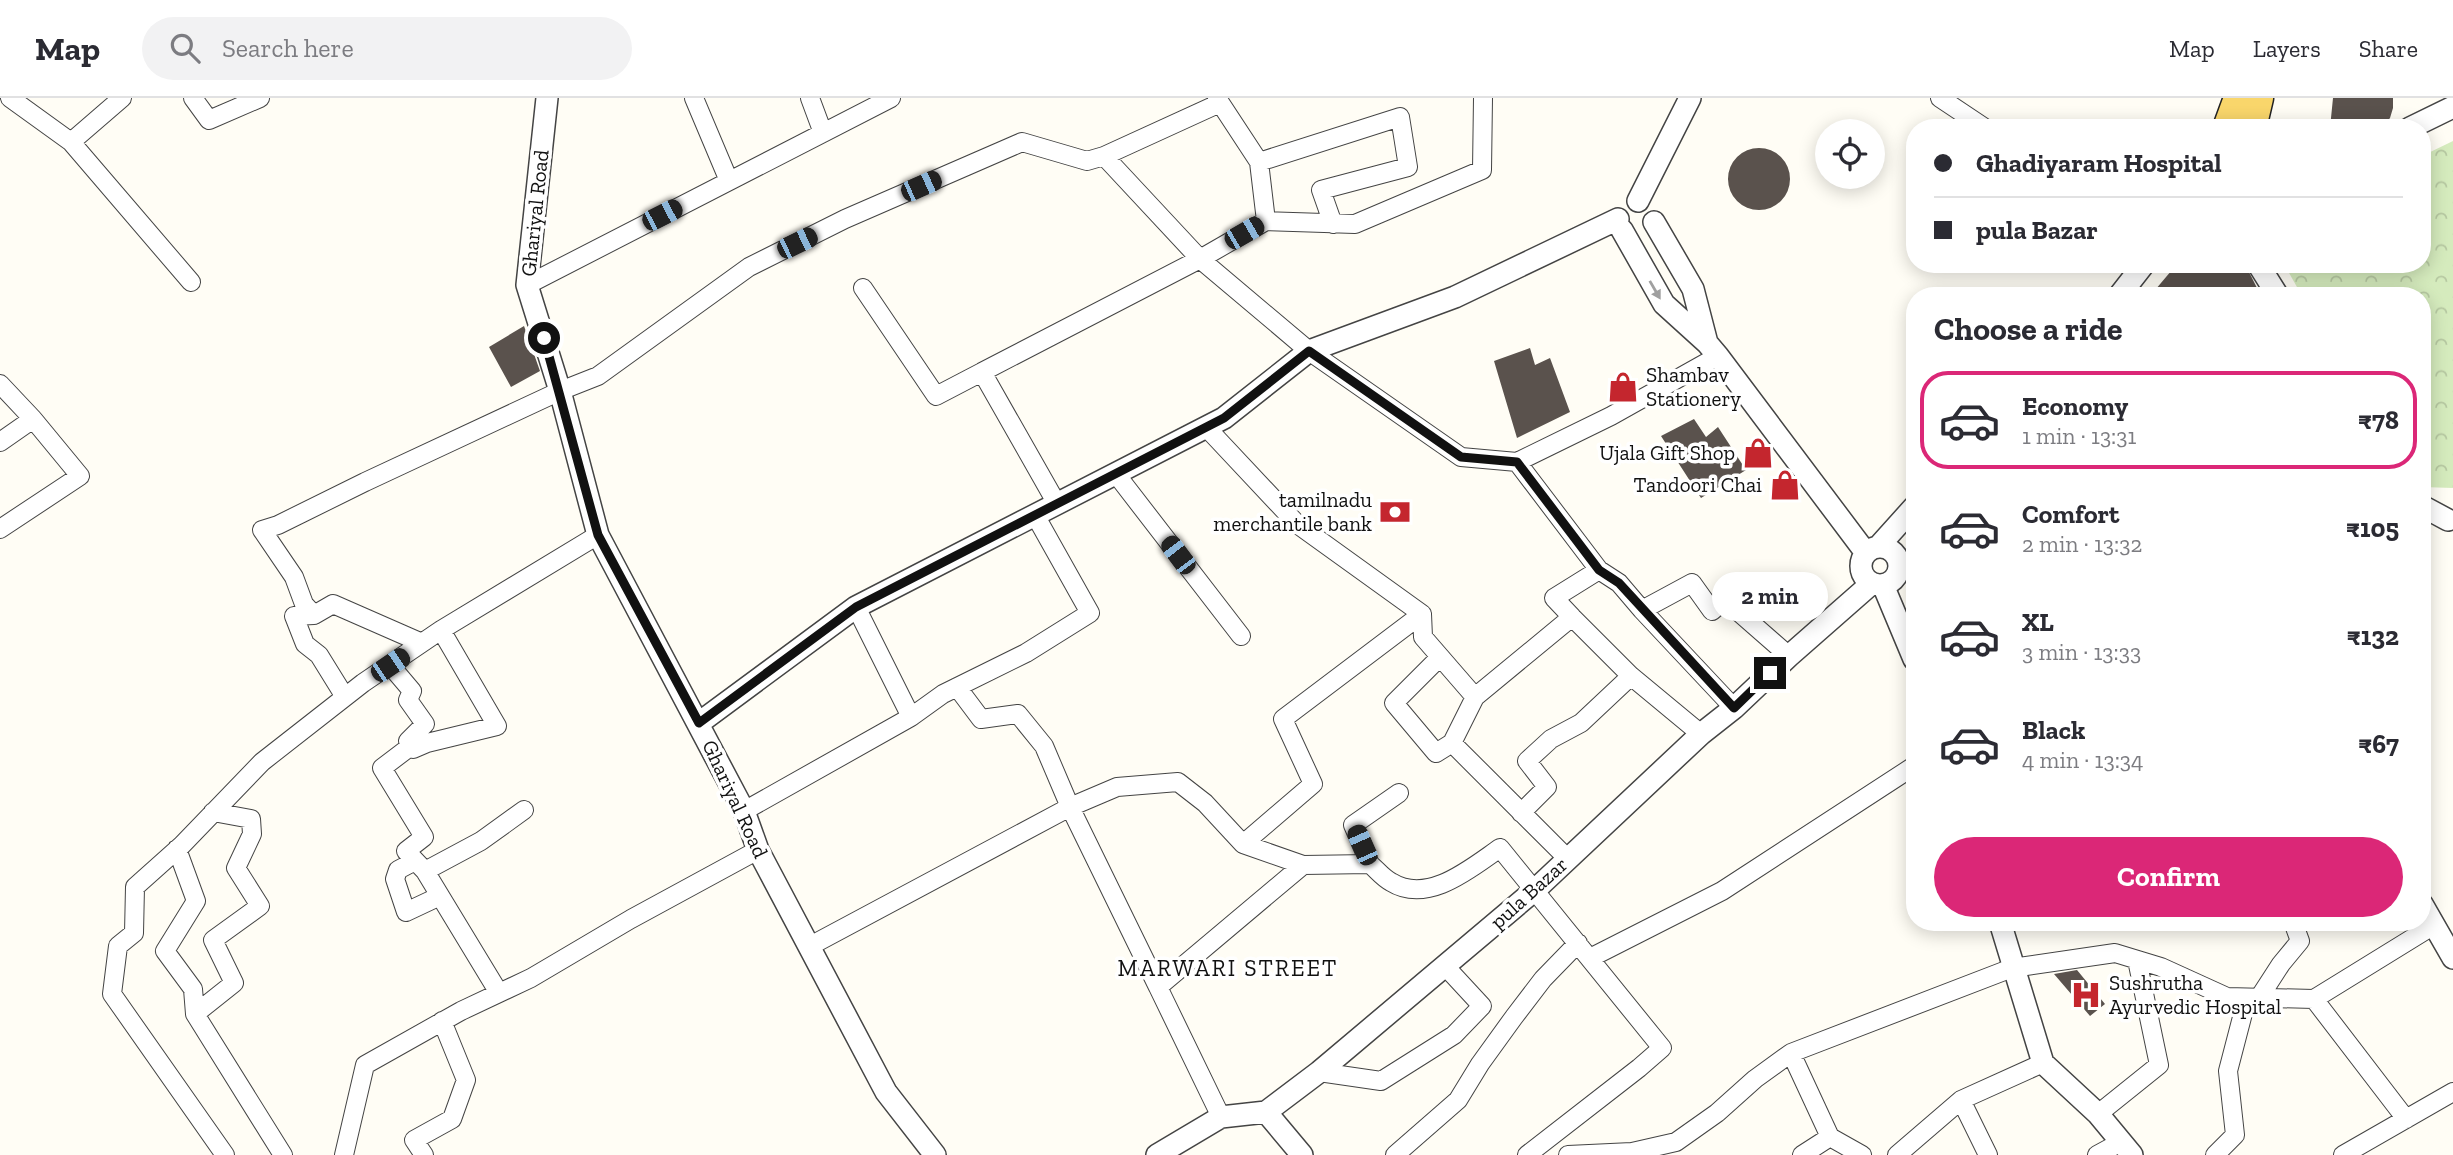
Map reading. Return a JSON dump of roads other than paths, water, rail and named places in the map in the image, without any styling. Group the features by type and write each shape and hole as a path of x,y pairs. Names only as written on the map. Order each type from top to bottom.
{"main road":[{"path":"2230,119 2238,98"},
{"path":"2254,119 2259,98"}],"street":[{"path":"10,98 71,142 191,282"},
{"path":"71,142 122,98"},
{"path":"193,98 209,120 260,98"},
{"name":"Ghariyal Road","path":"547,98 527,285 560,391 598,535 699,723 744,811 758,850 886,1092 935,1155"},
{"path":"694,98 729,181"},
{"path":"810,98 823,133"},
{"path":"527,285 891,98"},
{"path":"863,288 936,396 1266,221 1355,224 1482,170 1483,98"},
{"path":"1638,201 1690,98"},
{"path":"1940,98 1972,119"},
{"path":"314,615 304,604 293,577 262,530 278,526 365,482 598,376 749,267 845,219 1009,147 1022,142 1087,161 1104,156 1219,100 1259,162 1266,221"},
{"path":"2428,119 2453,107"},
{"path":"1259,162 1400,117 1408,167 1321,190 1333,224"},
{"path":"1104,156 1200,258 1309,351 1461,457 1517,462 1538,454 1611,416 1712,349"},
{"path":"1712,349 1693,289 1654,222 1652,210 1643,202 1631,202 1621,208 1620,225 1664,304 1712,349 1872,550"},
{"path":"1620,225 1632,237 1637,237 1648,232 1654,222"},
{"path":"699,723 856,607 1224,418 1309,351 1455,297 1620,225"},
{"path":"2126,287 2137,273"},
{"path":"982,372 1056,504"},
{"path":"0,384 80,476 0,529"},
{"path":"0,442 33,419"},
{"path":"1206,427 1297,524 1422,614"},
{"path":"1517,462 1599,570 1619,583 1734,708"},
{"path":"1116,474 1241,636"},
{"path":"2431,510 2450,519"},
{"path":"744,811 911,717 943,694 1026,653 1090,613 1035,515"},
{"path":"1872,550 1890,550 1895,555 1899,565 1894,579 1877,584 1866,580 1861,569 1862,558 1906,516"},
{"path":"225,1155 112,994 118,946 134,933 135,887 177,849 262,762 345,697 441,630 598,535"},
{"path":"1899,565 1906,557"},
{"path":"1599,570 1554,598 1632,676 1701,734"},
{"path":"1642,610 1692,583 1712,611 1725,600 1789,656"},
{"path":"1877,584 1906,643"},
{"name":"pula Bazar","path":"1266,1112 1319,1072 1536,889 1701,734 1734,708 1789,656 1877,584"},
{"path":"345,697 318,655 305,644 294,616 314,615 333,604 422,643"},
{"path":"856,607 911,717"},
{"path":"1422,614 1423,637 1475,697"},
{"path":"1242,844 1312,784 1283,719 1422,614"},
{"path":"1440,657 1394,703 1436,753 1452,743 1475,697 1572,617"},
{"path":"390,665 412,691 408,700 425,724 408,741 413,750 427,743 497,726 441,630"},
{"path":"1521,813 1547,787 1527,761 1551,739 1581,723 1632,676"},
{"path":"957,687 981,719 1018,714 1044,746 1070,807 1221,1117"},
{"path":"1452,743 1567,858"},
{"path":"411,746 382,768 424,837 405,851 420,866 440,896 499,993"},
{"path":"1590,958 1722,891 1906,771"},
{"path":"810,946 1070,807 1117,787 1178,782 1205,803 1242,844 1303,864 1370,864"},
{"path":"1399,793 1353,825 1370,864 1392,884 1420,890 1456,878 1500,848 1536,889 1662,1048 1527,1155"},
{"path":"440,896 406,912 395,879 398,870 420,866 481,841 524,810"},
{"path":"194,1014 234,983 213,940 260,906 236,867 252,834 251,819 213,812"},
{"path":"177,849 195,901 165,951 193,989 194,1014 283,1155"},
{"path":"344,1155 365,1065 442,1021 531,978 631,919 758,850"},
{"path":"1158,987 1303,864"},
{"path":"2431,920 2453,958"},
{"path":"2002,931 2043,1063 2098,1114 2126,1149 2097,1155"},
{"path":"2215,1155 2235,1135 2228,1071 2253,998 2300,941 2296,931"},
{"path":"1568,1155 1632,1152 1676,1142 1717,1113 1755,1079 1791,1053 2012,968 2115,953 2161,967 2227,997 2314,999 2424,931"},
{"path":"1395,1155 1458,1100 1480,1063 1521,1007 1543,979 1578,943"},
{"path":"2098,1114 2159,1065 2137,960"},
{"path":"1319,1072 1381,1081 1454,1035 1482,1006 1445,966"},
{"path":"2314,999 2406,1119"},
{"path":"424,1155 414,1140 452,1119 466,1080 442,1021"},
{"path":"1791,1053 1830,1137 1861,1155"},
{"path":"1897,1155 1961,1100 2043,1063"},
{"path":"2343,1155 2453,1092"},
{"path":"1961,1100 1988,1155"},
{"path":"1157,1155 1221,1117 1266,1112 1301,1155"},
{"path":"1802,1155 1830,1137"}],"place":[{"name":"Shambav Stationery","path":"1623,387"},
{"name":"Ujala Gift Shop","path":"1758,453"},
{"name":"Tandoori Chai","path":"1785,485"},
{"name":"tamilnadu merchantile bank","path":"1395,512"},
{"name":"Sushrutha Ayurvedic Hospital","path":"2086,995"}],"district":[{"name":"MARWARI STREET","path":"1228,968"}]}
